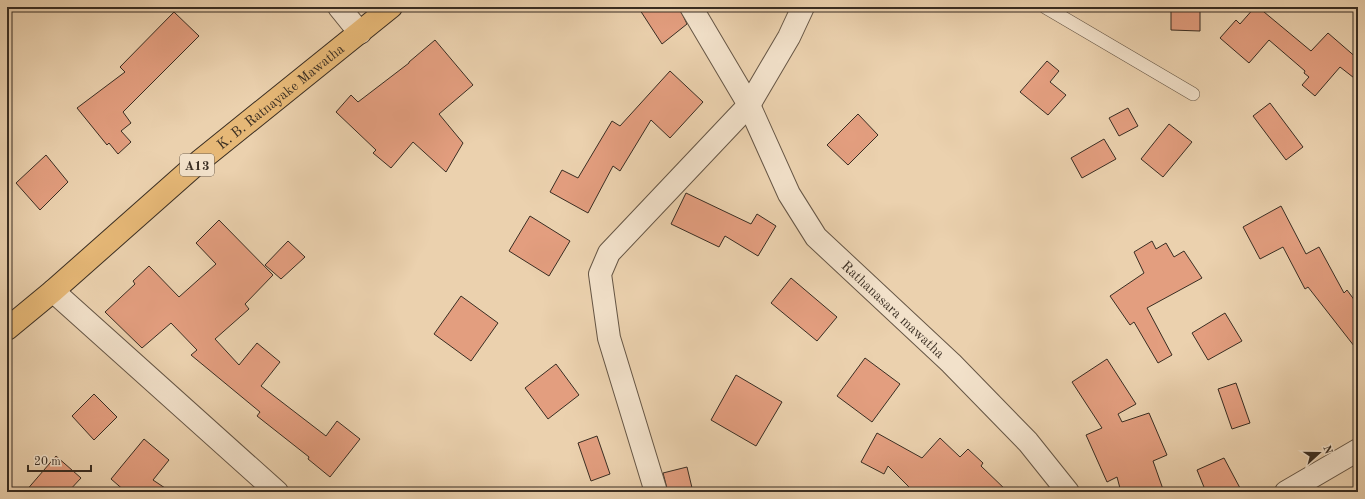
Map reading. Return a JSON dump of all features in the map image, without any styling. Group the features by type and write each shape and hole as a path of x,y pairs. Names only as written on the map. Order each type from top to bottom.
{"highway":[{"name":"K. B. Ratnayake Mawatha","path":"7,329 53,291 201,160 391,7"}],"street":[{"path":"339,7 360,33"},
{"name":"Rathanasara mawatha","path":"691,7 749,106 789,194 816,237 951,363 1028,442 1068,492"},
{"path":"656,492 609,338 600,274 609,253 749,106 790,37 803,7"},
{"path":"53,291 277,492"},
{"path":"1286,492 1358,450"}],"lane":[{"path":"1045,7 1193,94"}],"building":[{"path":"638,7 679,7 687,24 662,44"},
{"path":"1171,7 1200,7 1200,31 1171,30"},
{"path":"1255,7 1258,7 1311,51 1328,33 1358,59 1358,81 1340,67 1315,96 1302,85 1309,77 1304,73 1305,71 1269,40 1249,63 1220,38 1236,20 1240,24"},
{"path":"174,12 199,36 123,112 131,123 121,131 131,142 118,154 109,143 107,145 77,108 125,72 120,67"},
{"path":"435,40 473,85 439,114 463,143 446,172 413,142 391,168 373,153 376,150 336,112 351,95 358,102 409,63"},
{"path":"1047,61 1059,71 1050,82 1066,95 1048,115 1020,92"},
{"path":"670,71 703,102 670,138 651,120 620,171 613,166 588,213 550,192 562,170 578,178 612,121 620,126"},
{"path":"1270,103 1303,147 1286,160 1253,116"},
{"path":"1128,108 1138,126 1119,136 1109,118"},
{"path":"858,114 878,135 848,165 827,145"},
{"path":"1169,124 1192,142 1163,177 1141,159"},
{"path":"1104,139 1116,159 1082,178 1071,158"},
{"path":"46,155 68,182 40,210 16,183"},
{"path":"686,193 751,224 757,214 776,226 758,256 725,236 719,247 671,224"},
{"path":"1281,206 1306,254 1319,247 1344,293 1347,290 1358,305 1358,351 1308,287 1305,289 1283,247 1260,259 1243,227"},
{"path":"530,216 570,241 549,276 509,251"},
{"path":"219,220 273,275 245,304 249,309 215,339 239,365 257,343 280,362 261,386 326,436 337,421 360,439 330,477 308,459 309,457 257,416 260,412 191,355 197,350 171,323 142,348 105,312 135,284 133,281 149,266 179,297 216,264 196,243"},
{"path":"288,241 305,257 281,279 265,265"},
{"path":"1152,241 1156,249 1166,243 1174,257 1184,251 1202,278 1147,308 1172,355 1158,363 1134,322 1130,325 1110,296 1144,273 1134,252"},
{"path":"791,278 837,317 817,341 771,303"},
{"path":"461,296 498,323 471,361 434,334"},
{"path":"1225,313 1242,341 1208,360 1192,333"},
{"path":"865,358 900,384 872,422 837,396"},
{"path":"1107,359 1136,404 1118,414 1122,422 1149,413 1167,455 1153,461 1164,492 1121,492 1117,477 1107,482 1086,435 1102,428 1072,382"},
{"path":"556,364 579,395 548,419 525,388"},
{"path":"736,375 782,402 756,446 711,420"},
{"path":"1236,383 1250,423 1232,429 1218,389"},
{"path":"94,394 117,417 94,440 72,416"},
{"path":"877,433 922,458 940,438 960,457 968,449 983,463 981,466 1008,492 914,492 888,466 884,474 861,462"},
{"path":"597,436 610,474 591,481 578,443"},
{"path":"144,439 169,460 153,480 171,492 126,492 111,479"},
{"path":"56,456 81,478 68,492 25,492"},
{"path":"1224,458 1240,488 1231,492 1206,492 1197,470"},
{"path":"687,467 693,492 668,492 663,473"}]}
